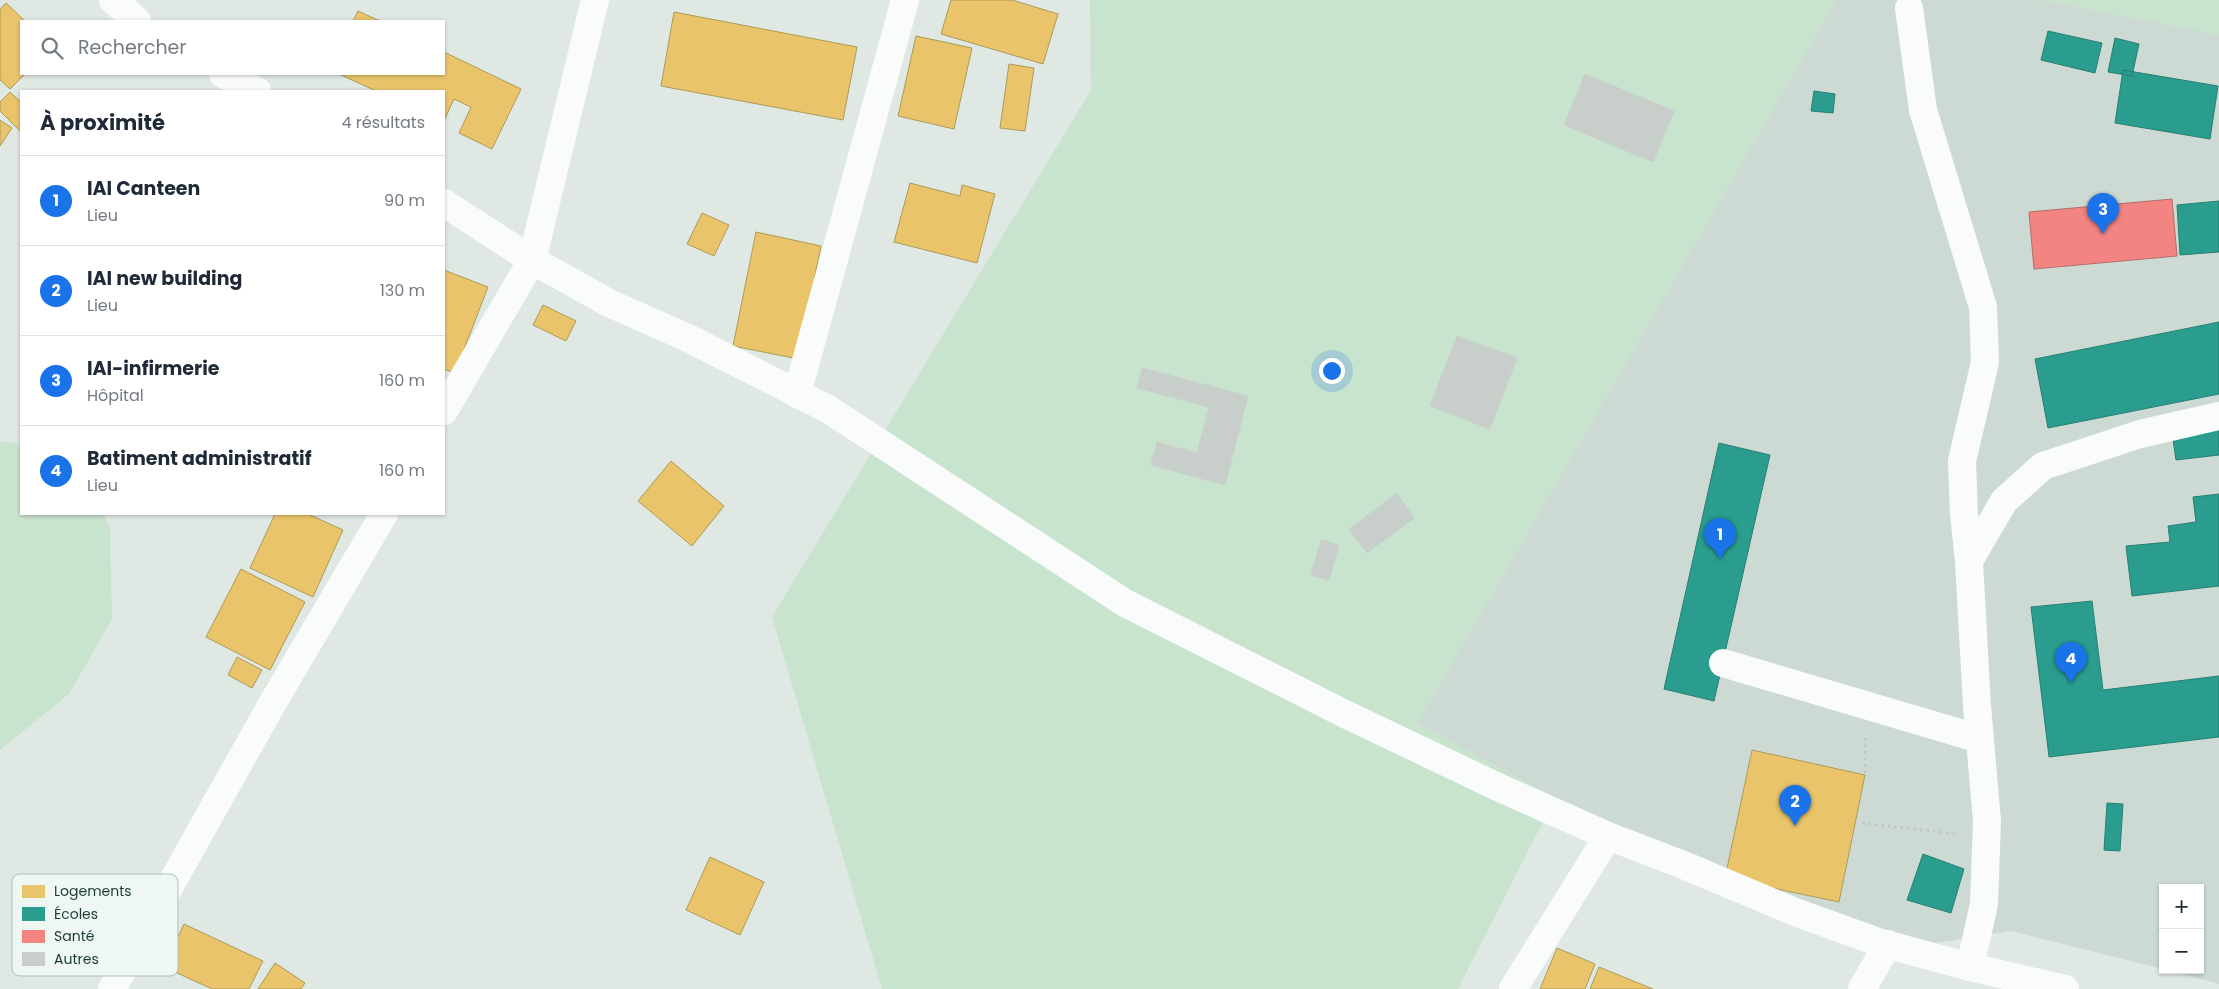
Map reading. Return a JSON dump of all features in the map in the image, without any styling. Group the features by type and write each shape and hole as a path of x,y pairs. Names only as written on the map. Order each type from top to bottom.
{"street":[{"path":"113,0 136,20"},
{"path":"445,409 532,260 595,0"},
{"path":"797,394 905,0"},
{"path":"1909,8 1923,110 1983,307 1985,362 1959,423 1987,821 1984,904 1970,967"},
{"path":"225,75 255,90"},
{"path":"445,204 532,260 609,303 688,338 828,409 1125,603 1201,643 1500,788 1608,836 1681,864 1795,912 1888,944 1970,967 2065,989"},
{"path":"1969,561 2004,501 2043,466 2140,434 2219,416"},
{"path":"177,874 272,704 383,515"},
{"path":"1723,663 1980,739"},
{"path":"1513,989 1608,836"},
{"path":"1862,989 1888,944"},
{"path":"112,989 119,976"}],"path":[{"path":"1862,823 1987,838"}],"shaded area":[{"path":"1836,0 2219,0 2219,984 2181,974 2204,974 2204,884 2159,884 2159,968 2011,931 1918,946 1725,878 1555,798 1417,723"}],"green space":[{"path":"1090,0 1836,0 1417,723 1555,798 1458,989 882,989 772,617 1091,90"},
{"path":"2040,0 2219,0 2219,35"},
{"path":"0,441 20,444 20,515 104,515 110,529 112,619 69,694 0,750"}],"building: Logements":[{"path":"951,0 1012,0 1058,14 1043,64 941,34"},
{"path":"6,3 24,20 20,20 20,75 24,75 10,89 0,80 0,9"},
{"path":"358,11 378,20 354,20"},
{"path":"674,12 857,47 843,120 661,86"},
{"path":"916,36 972,48 954,129 898,116"},
{"path":"445,52 521,89 492,149 459,133 471,107 454,99 445,119 445,90 374,90 341,75 445,75"},
{"path":"1009,64 1034,68 1025,131 1000,128"},
{"path":"10,92 20,101 20,131 0,111 0,102"},
{"path":"0,120 12,128 0,146"},
{"path":"910,183 960,196 962,185 995,194 977,263 894,242"},
{"path":"702,213 729,225 714,256 687,244"},
{"path":"756,232 821,246 798,359 733,346"},
{"path":"445,270 488,287 455,373 445,369"},
{"path":"543,305 576,321 566,341 533,325"},
{"path":"671,461 724,506 692,546 638,501"},
{"path":"275,515 310,515 343,530 313,597 250,568"},
{"path":"241,569 305,602 270,670 206,637"},
{"path":"237,657 262,670 252,688 228,675"},
{"path":"1752,750 1865,775 1839,902 1725,878"},
{"path":"710,857 764,882 740,935 686,910"},
{"path":"184,924 263,961 249,989 212,989 178,973 178,937"},
{"path":"1557,948 1595,964 1585,989 1540,989"},
{"path":"275,963 305,983 301,989 258,989"},
{"path":"1599,967 1653,989 1590,989"}],"building: Écoles":[{"path":"2048,31 2102,43 2095,73 2041,60"},
{"path":"2115,38 2139,44 2132,76 2108,72"},
{"path":"2123,70 2218,86 2210,139 2115,123"},
{"path":"1814,91 1835,94 1833,113 1811,111"},
{"path":"2219,201 2219,252 2180,255 2177,205"},
{"path":"2219,322 2219,394 2048,428 2035,359"},
{"path":"2219,427 2219,455 2176,460 2172,433"},
{"path":"1719,443 1770,455 1714,701 1664,689"},
{"path":"2219,494 2219,586 2132,596 2126,546 2170,542 2168,526 2196,522 2193,497"},
{"path":"2092,601 2103,690 2219,676 2219,737 2049,757 2031,607"},
{"path":"2107,803 2123,804 2120,851 2104,850"},
{"path":"1923,854 1964,869 1951,913 1907,900"}],"building: Santé":[{"path":"2172,199 2177,256 2034,269 2029,212"}],"building: Autres":[{"path":"1585,74 1674,111 1653,162 1564,125"},
{"path":"1457,336 1517,358 1490,429 1430,406"},
{"path":"1142,368 1248,396 1225,485 1151,465 1157,442 1197,453 1209,407 1137,388"},
{"path":"1397,493 1414,518 1367,553 1349,529"},
{"path":"1321,540 1339,545 1329,580 1311,575"}],"place":[{"name":"IAI-infirmerie","path":"2103,234"},
{"name":"IAI Canteen","path":"1720,559"},
{"name":"Batiment administratif","path":"2071,683"},
{"name":"IAI new building","path":"1795,826"}]}
